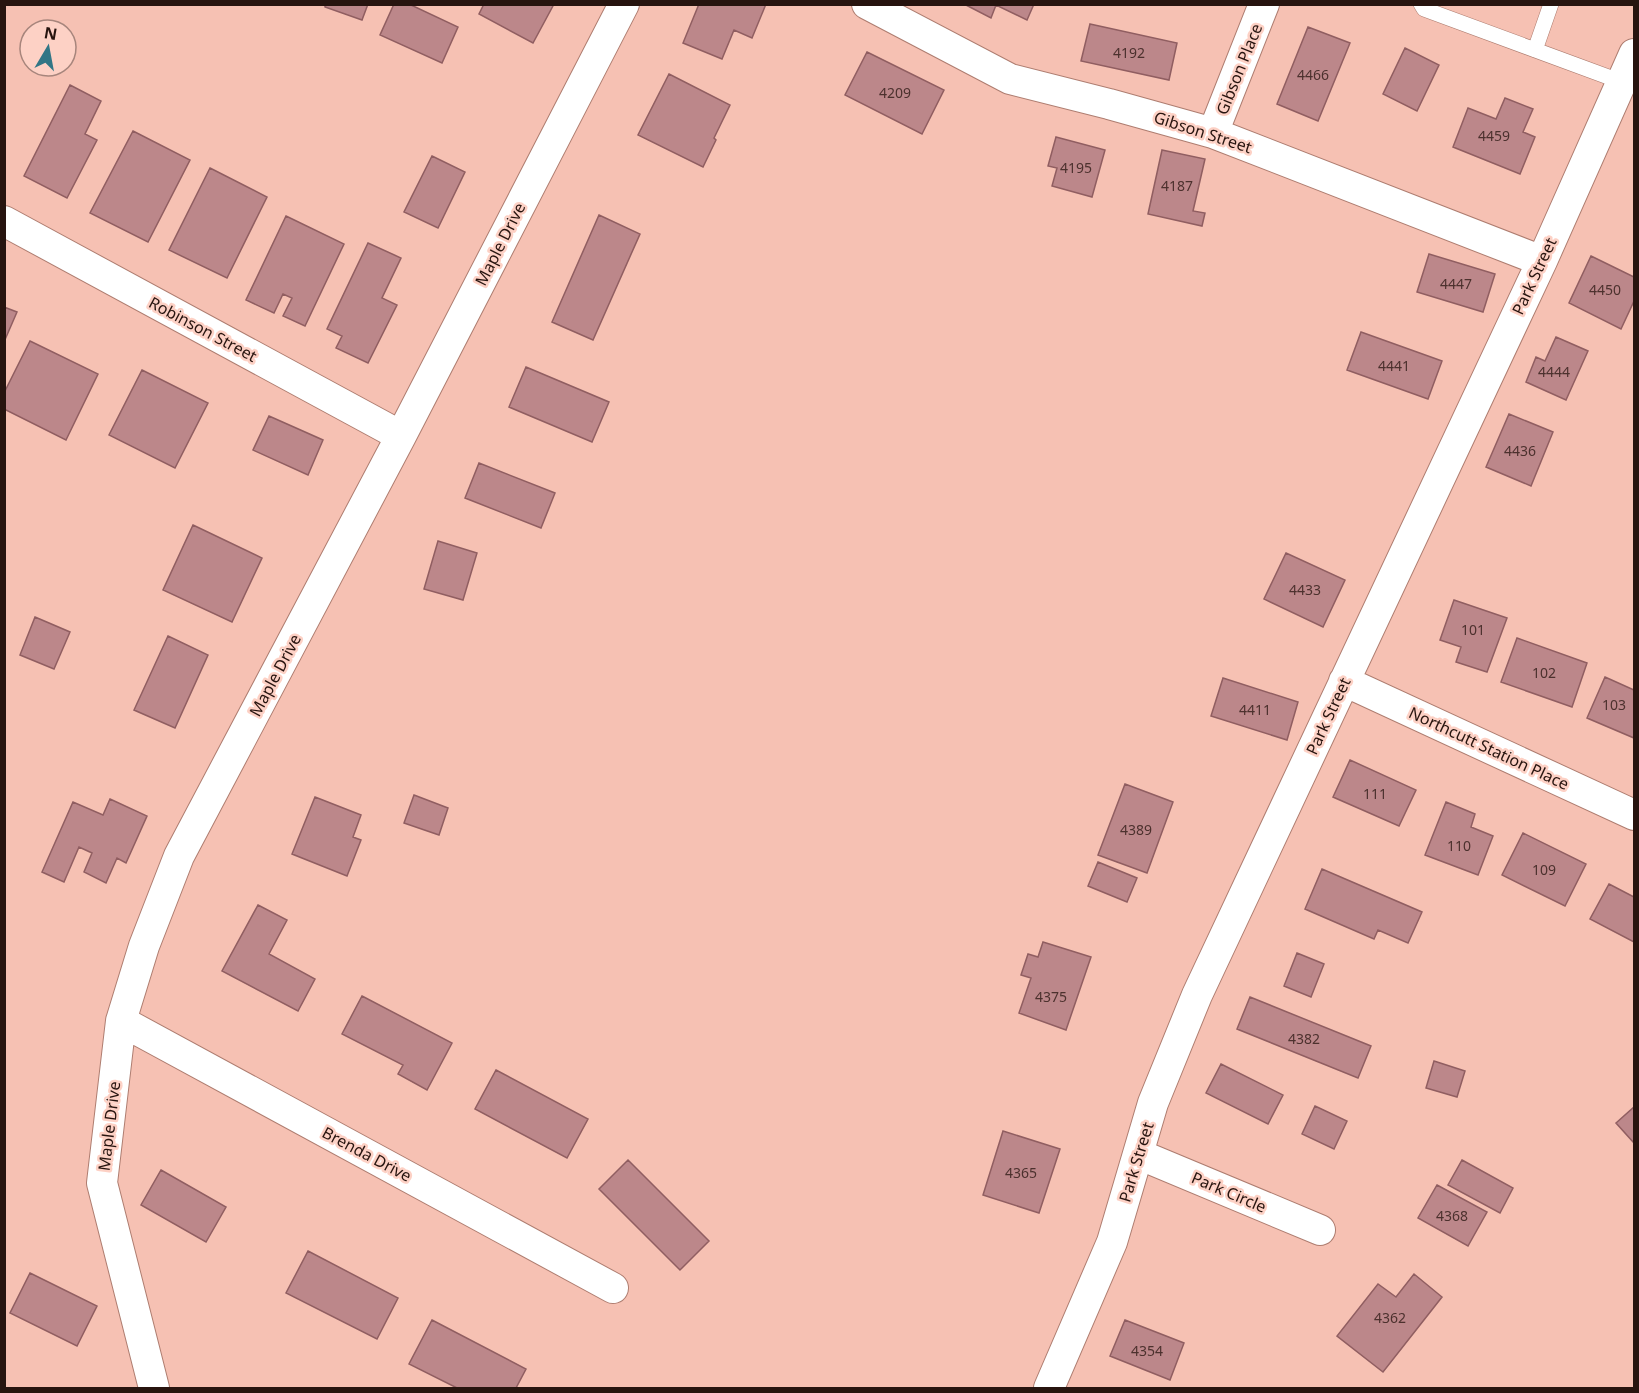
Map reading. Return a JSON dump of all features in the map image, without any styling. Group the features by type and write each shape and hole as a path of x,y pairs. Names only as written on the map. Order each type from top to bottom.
{"street":[{"name":"Maple Drive","path":"154,1389 102,1183 121,1021 144,946 179,856 401,436 624,4"},
{"name":"Gibson Street","path":"867,4 1010,79 1213,132 1542,261"},
{"name":"Gibson Place","path":"1213,132 1264,4"},
{"name":"Park Street","path":"1049,1389 1112,1242 1153,1103 1197,995 1542,261 1635,54"},
{"name":"Robinson Street","path":"4,221 401,436"},
{"name":"Northcutt Station Place","path":"1344,681 1635,815"},
{"name":"Brenda Drive","path":"121,1021 613,1288"},
{"name":"Park Circle","path":"1138,1154 1320,1230"}],"lane":[{"path":"1420,4 1424,9 1622,82"},
{"path":"1536,50 1551,4"}],"building":[{"path":"325,4 368,4 362,20 325,7"},
{"path":"394,4 409,4 458,27 442,63 380,35"},
{"path":"484,4 554,4 533,43 479,14"},
{"path":"699,4 766,4 752,38 734,30 722,59 683,43"},
{"path":"964,4 1034,4 1027,20 996,5 991,18"},
{"path":"1090,24 1177,43 1169,80 1081,61"},
{"path":"1308,27 1350,43 1318,121 1277,104"},
{"path":"1405,48 1439,65 1417,111 1383,94"},
{"path":"867,52 944,90 922,134 845,95"},
{"path":"669,74 730,105 703,167 638,135"},
{"path":"70,85 101,101 85,134 97,140 67,198 24,176"},
{"path":"1505,98 1533,109 1523,132 1535,137 1520,174 1453,147 1468,108 1496,119"},
{"path":"133,131 190,160 148,242 90,213"},
{"path":"1056,137 1105,150 1092,197 1052,186 1057,168 1048,166"},
{"path":"1162,150 1205,159 1193,211 1205,213 1202,226 1148,214"},
{"path":"432,156 465,172 438,228 404,212"},
{"path":"210,168 267,197 227,278 169,250"},
{"path":"599,215 640,234 593,340 552,322"},
{"path":"286,216 344,244 305,326 283,316 292,298 283,294 274,313 246,300"},
{"path":"368,243 401,258 382,298 397,305 368,363 336,348 342,336 327,329"},
{"path":"1429,254 1495,274 1483,312 1417,292"},
{"path":"1591,256 1634,277 1634,301 1621,329 1569,303"},
{"path":"4,307 17,312 4,342"},
{"path":"1361,332 1442,361 1428,399 1347,370"},
{"path":"1556,337 1588,351 1566,400 1526,382 1536,357 1545,361"},
{"path":"30,341 98,374 66,440 4,409 4,393"},
{"path":"526,367 609,402 592,442 509,407"},
{"path":"142,370 208,403 175,468 109,435"},
{"path":"1509,414 1553,432 1531,486 1486,467"},
{"path":"269,416 323,440 308,475 253,450"},
{"path":"479,463 555,493 541,528 465,498"},
{"path":"193,525 262,558 232,622 163,590"},
{"path":"438,541 477,553 463,600 424,589"},
{"path":"1286,553 1345,580 1323,627 1264,599"},
{"path":"1454,600 1507,618 1487,672 1456,662 1461,647 1440,640"},
{"path":"35,617 70,632 54,669 20,655"},
{"path":"168,636 208,655 175,728 134,710"},
{"path":"1517,638 1587,663 1572,707 1501,682"},
{"path":"1605,677 1634,690 1634,738 1587,718"},
{"path":"1223,678 1298,702 1287,740 1211,716"},
{"path":"1350,760 1416,790 1399,826 1333,797"},
{"path":"1125,784 1173,802 1147,873 1098,855"},
{"path":"414,795 448,808 439,835 404,823"},
{"path":"315,797 361,815 353,837 361,840 347,876 292,854"},
{"path":"110,799 147,816 126,863 117,858 106,883 84,872 92,853 79,847 64,882 42,872 73,802 103,815"},
{"path":"1446,802 1475,814 1471,827 1493,836 1478,875 1425,855"},
{"path":"1523,833 1586,864 1565,906 1502,875"},
{"path":"1098,862 1137,878 1127,902 1088,886"},
{"path":"1322,869 1422,912 1408,943 1378,930 1374,939 1305,909"},
{"path":"1609,884 1634,897 1634,942 1590,919"},
{"path":"258,905 287,920 269,954 315,979 298,1011 222,971"},
{"path":"1043,942 1091,957 1066,1030 1019,1013 1031,978 1021,975 1028,954 1038,957"},
{"path":"1297,953 1324,964 1311,997 1284,986"},
{"path":"362,996 452,1043 427,1090 398,1074 403,1065 342,1034"},
{"path":"1250,997 1371,1046 1358,1078 1237,1029"},
{"path":"1434,1061 1465,1071 1457,1097 1426,1088"},
{"path":"1221,1064 1283,1095 1268,1124 1206,1093"},
{"path":"496,1070 588,1119 567,1158 475,1109"},
{"path":"1315,1106 1347,1121 1334,1149 1302,1134"},
{"path":"1634,1107 1634,1143 1616,1123"},
{"path":"1003,1131 1060,1149 1039,1213 983,1195"},
{"path":"628,1160 709,1241 680,1270 599,1189"},
{"path":"1462,1160 1513,1188 1500,1213 1448,1185"},
{"path":"161,1170 226,1207 206,1242 141,1205"},
{"path":"1437,1185 1487,1212 1468,1246 1418,1218"},
{"path":"308,1251 398,1298 377,1339 286,1293"},
{"path":"30,1273 97,1306 77,1346 10,1313"},
{"path":"1414,1274 1442,1297 1383,1372 1337,1336 1378,1284 1396,1297"},
{"path":"432,1320 526,1369 516,1388 457,1388 409,1364"},
{"path":"1125,1320 1184,1343 1170,1380 1110,1356"}]}
